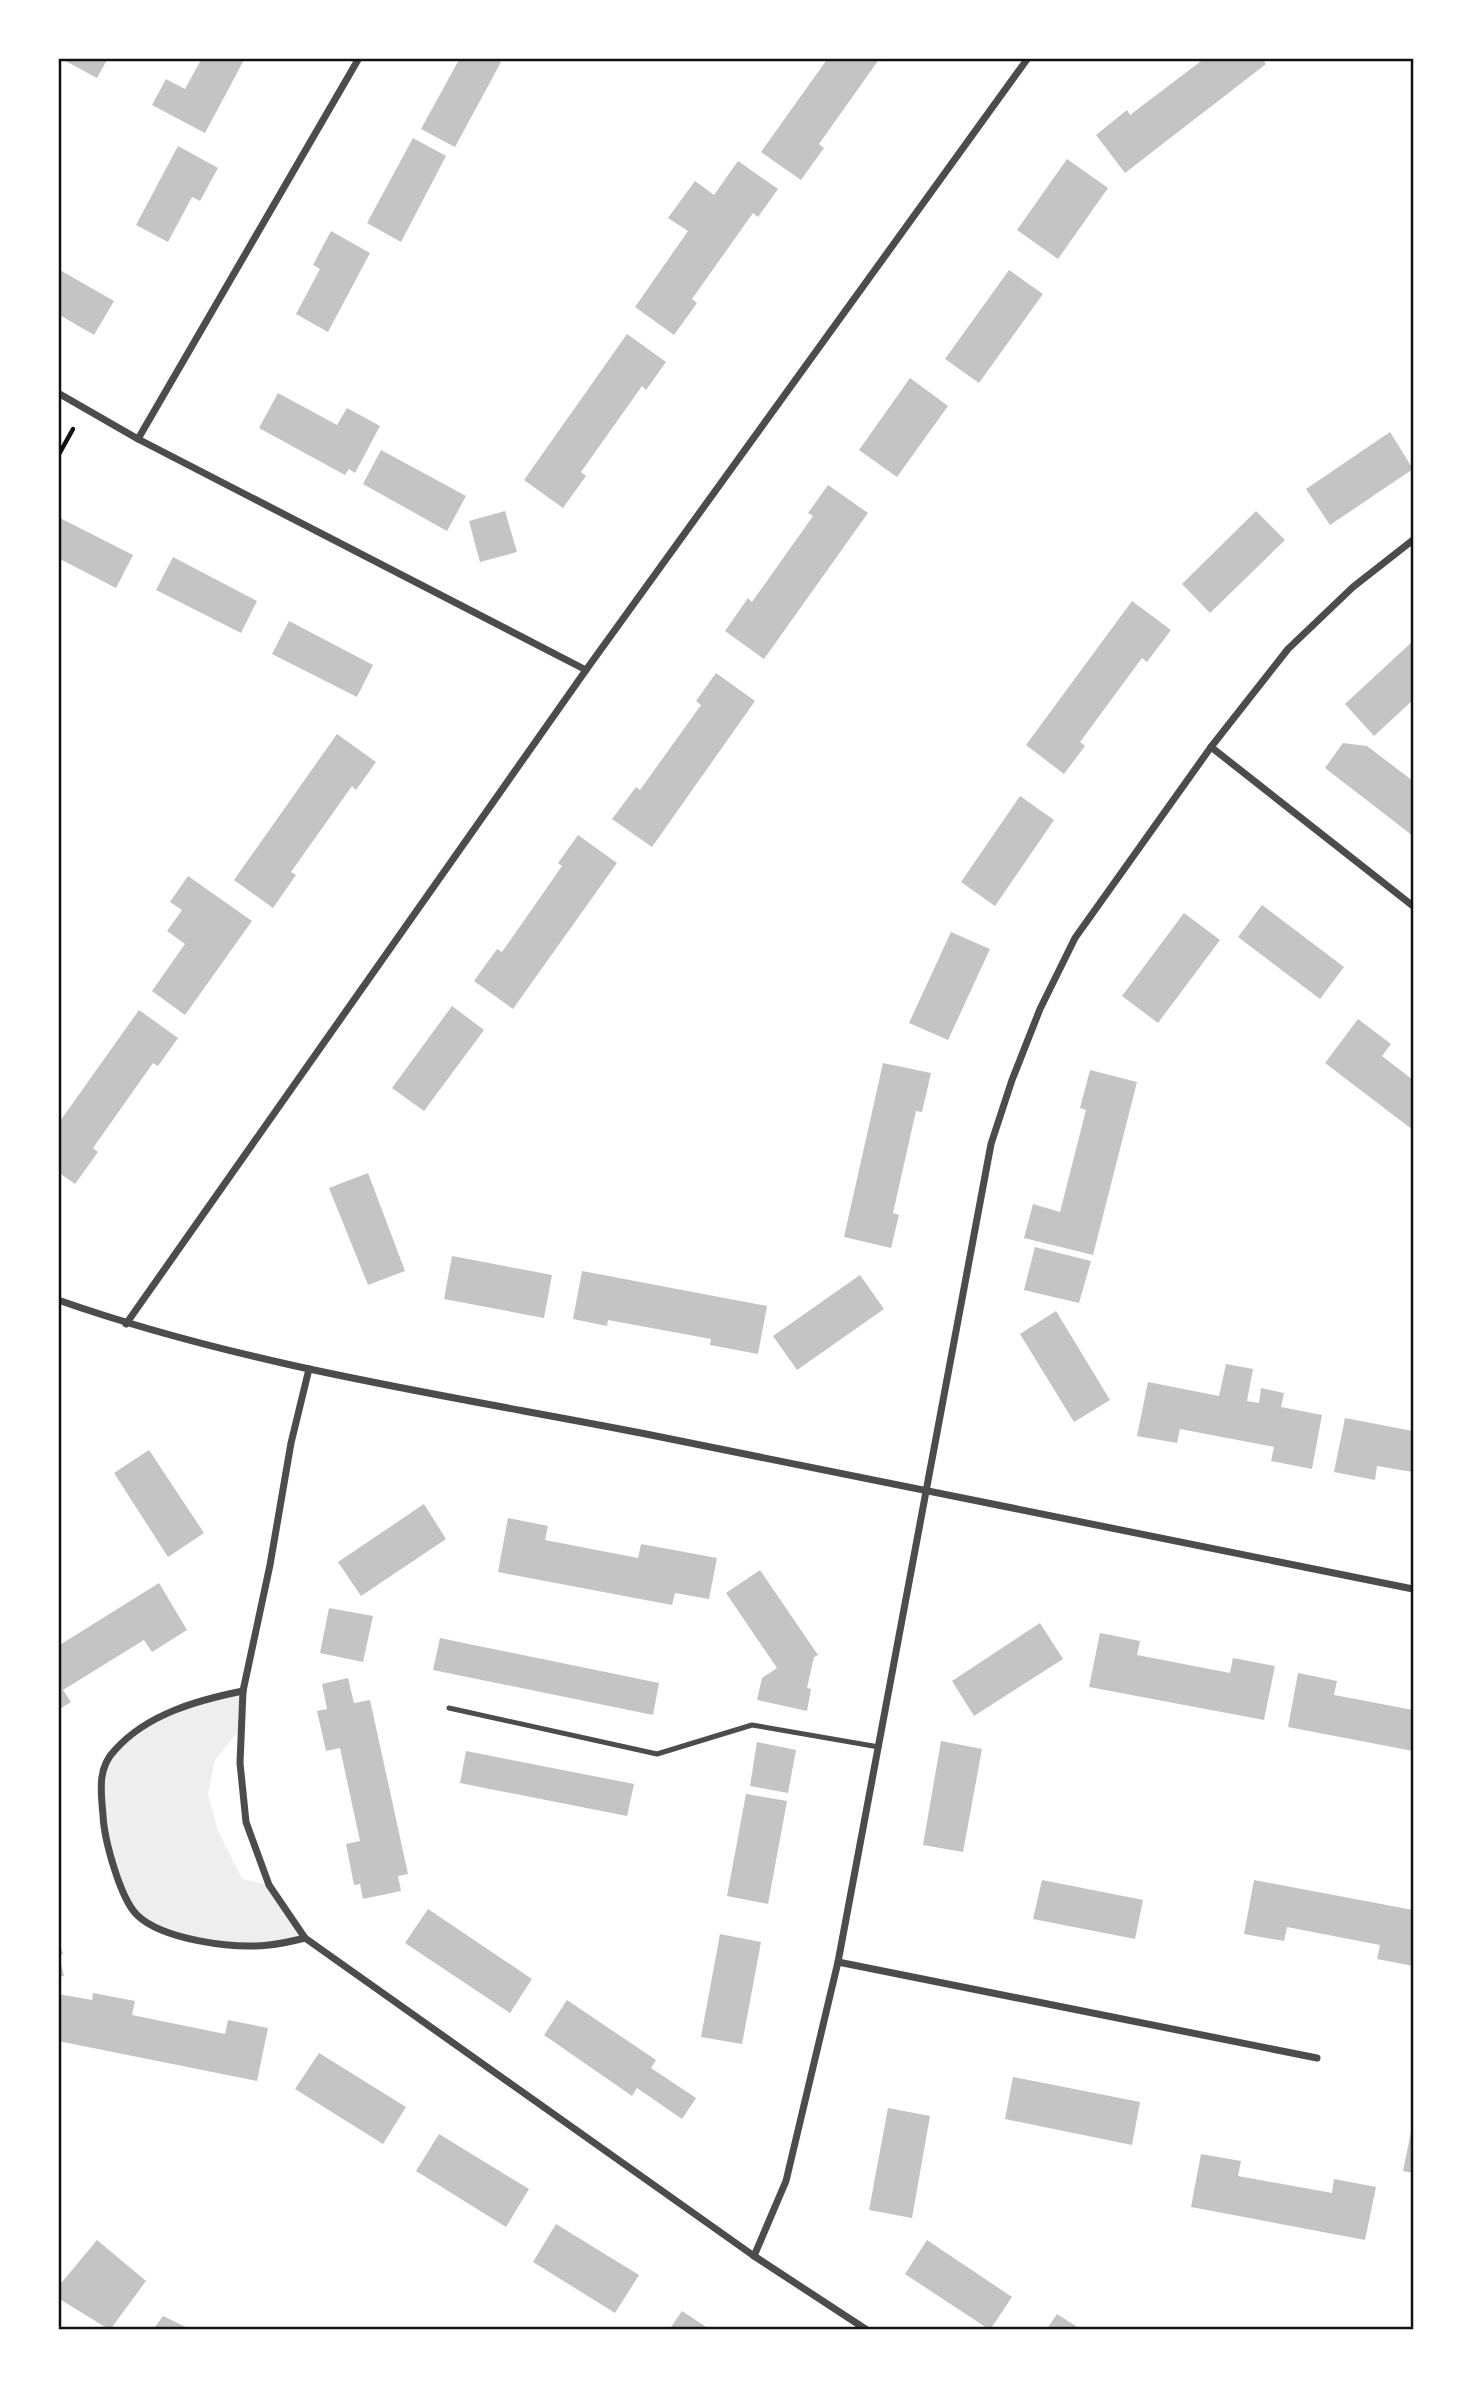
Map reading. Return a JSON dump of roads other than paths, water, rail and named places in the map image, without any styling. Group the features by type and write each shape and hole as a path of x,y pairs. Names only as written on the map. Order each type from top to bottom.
{"street":[{"path":"138,439 359,58"},
{"path":"126,1324 586,670 1028,58"},
{"path":"58,393 138,439 586,670"},
{"path":"754,2256 786,2181 838,1962 991,1144 1012,1080 1040,1009 1075,938 1211,747 1288,649 1353,587 1413,540"},
{"path":"1211,747 1413,906"},
{"path":"58,1300 126,1324 309,1369 928,1488 1413,1589"},
{"path":"309,1369 290,1443 270,1564 243,1691 240,1763 246,1822 269,1885 305,1938 754,2256 867,2330"},
{"path":"243,1691 198,1700 145,1725 113,1751 100,1777 103,1826 116,1875 135,1914 161,1931 220,1944 267,1946 305,1938"},
{"path":"838,1962 1317,2058"}],"lane":[{"path":"449,1708 657,1754 752,1725 879,1747"}]}
